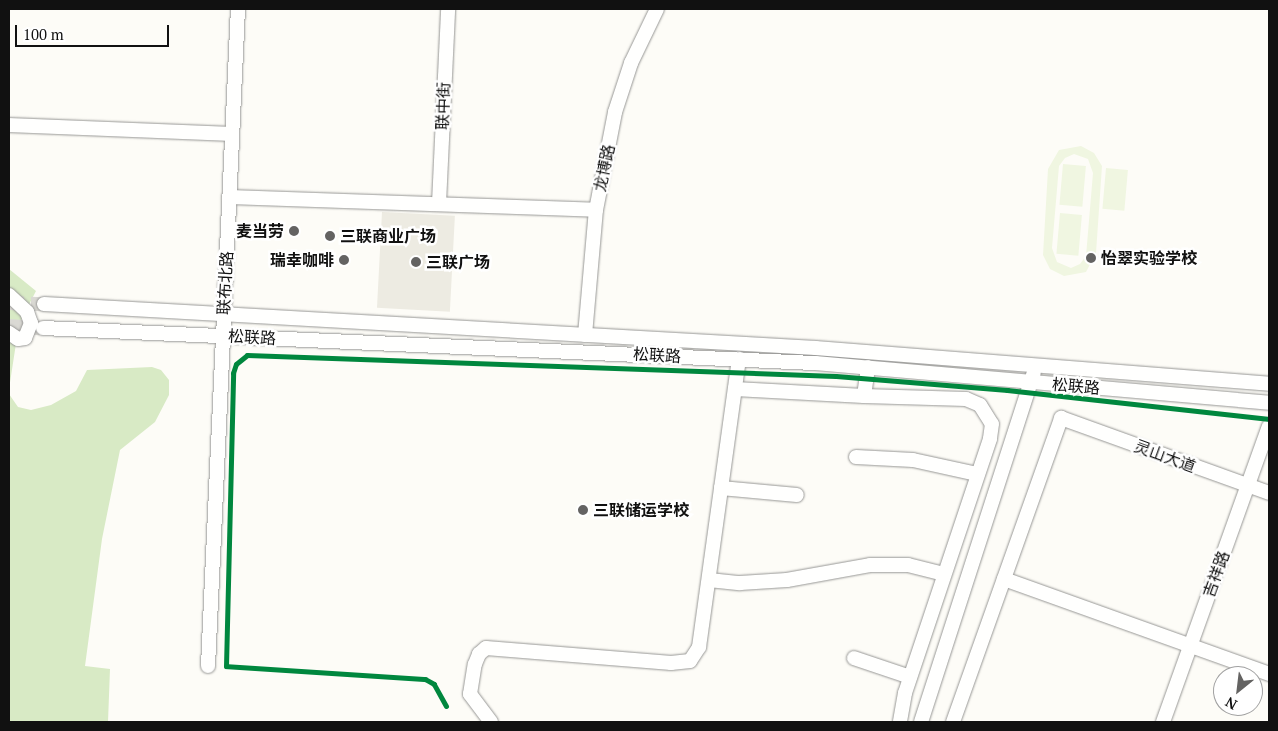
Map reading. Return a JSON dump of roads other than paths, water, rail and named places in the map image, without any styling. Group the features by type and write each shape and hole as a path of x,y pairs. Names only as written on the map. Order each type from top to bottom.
{"street":[{"name":"联布北路","path":"208,666 238,9"},
{"name":"联中街","path":"439,203 448,9"},
{"name":"龙博路","path":"584,335 596,210 620,95 656,9"},
{"path":"9,125 232,134"},
{"path":"229,197 596,210"},
{"path":"9,295 28,312 32,323 25,338 18,339 9,333"},
{"name":"松联路","path":"44,304 816,348 1269,384"},
{"name":"松联路","path":"43,328 739,359 868,367 1269,403"},
{"path":"491,722 470,694 475,664 479,654 486,648 661,662 690,661 699,647 739,359"},
{"path":"920,722 1037,365"},
{"path":"864,396 868,367"},
{"path":"735,389 966,399 980,405 992,424 990,439 910,677 900,722"},
{"name":"灵山大道","path":"1004,579 1061,418 1269,493"},
{"name":"吉祥路","path":"1163,722 1269,426"},
{"path":"856,457 914,460 977,474"},
{"path":"721,488 797,495"},
{"path":"709,580 740,583 788,580 870,565 908,565 944,574"},
{"path":"953,722 1004,579 1269,674"},
{"path":"854,658 910,677"}],"tunnel":[{"path":"10,303 44,304"},
{"path":"9,326 40,328"}],"place":[{"name":"麦当劳","path":"294,231"},
{"name":"三联商业广场","path":"330,236"},
{"name":"怡翠实验学校","path":"1091,258"},
{"name":"瑞幸咖啡","path":"344,260"},
{"name":"三联广场","path":"416,262"},
{"name":"三联储运学校","path":"583,510"}]}
